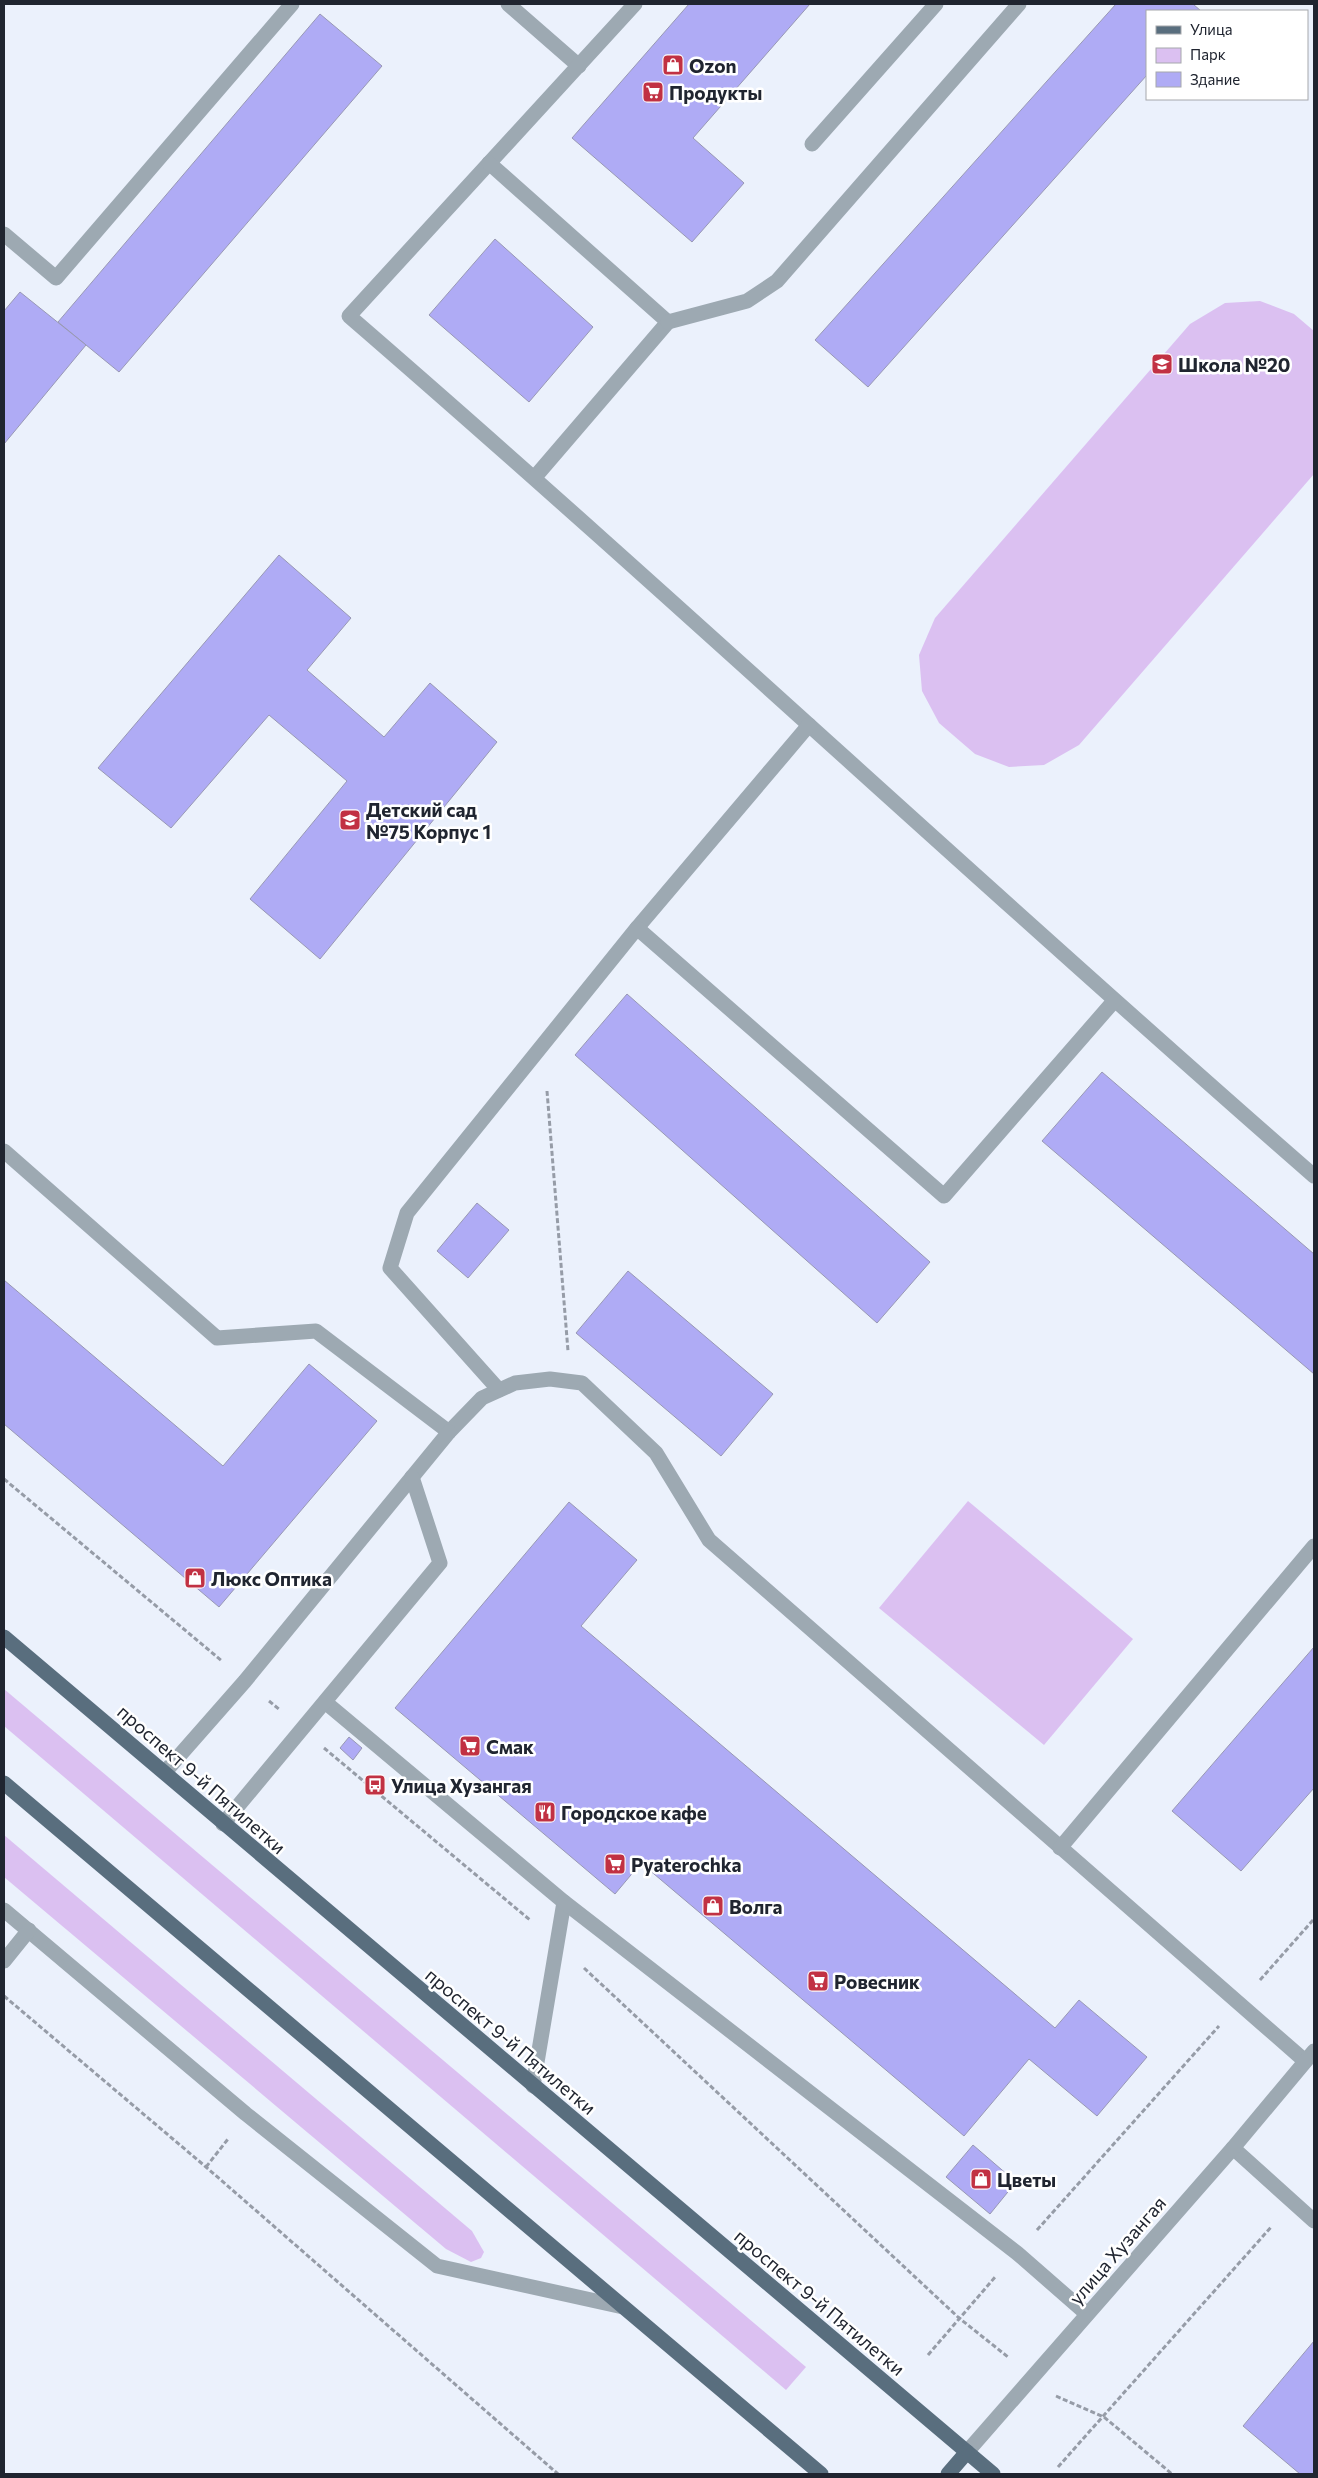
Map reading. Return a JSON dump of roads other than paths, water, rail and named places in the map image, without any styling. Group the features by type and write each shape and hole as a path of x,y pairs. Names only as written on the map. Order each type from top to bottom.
{"main road":[{"name":"проспект 9-й Пятилетки","path":"4,1637 993,2474"},
{"path":"4,1783 821,2474"},
{"name":"улица Хузангая","path":"948,2474 967,2452"}],"street":[{"path":"5,238 56,278 292,4"},
{"path":"508,4 579,66"},
{"path":"635,4 349,316 535,477 1114,1002 1314,1176"},
{"path":"812,144 936,4"},
{"path":"535,477 668,322 747,301 777,281 1019,4"},
{"path":"489,163 668,322"},
{"path":"499,1390 390,1268 407,1213 637,928 809,725"},
{"path":"637,928 944,1196 1114,1002"},
{"path":"4,1151 218,1338 316,1330 449,1432"},
{"path":"164,1772 245,1680 449,1432 482,1398 515,1383 550,1380 582,1383 656,1453 709,1540 1239,2003 1310,2056"},
{"path":"223,1824 440,1563 412,1477"},
{"path":"1060,1848 1314,1546"},
{"path":"325,1702 564,1902 1017,2253 1087,2314"},
{"path":"534,2086 564,1902"},
{"path":"4,1910 246,2114 437,2266 623,2307"},
{"path":"4,1961 29,1930"},
{"name":"улица Хузангая","path":"967,2452 1233,2148 1310,2056"},
{"path":"1233,2148 1314,2220"}],"place":[{"name":"Ozon","path":"673,65"},
{"name":"Продукты","path":"653,92"},
{"name":"Школа №20","path":"1162,364"},
{"name":"Детский сад №75 Корпус 1","path":"350,820"},
{"name":"Люкс Оптика","path":"195,1578"},
{"name":"Смак","path":"470,1746"},
{"name":"Улица Хузангая","path":"375,1785"},
{"name":"Городское кафе","path":"545,1812"},
{"name":"Pyaterochka","path":"615,1864"},
{"name":"Волга","path":"713,1906"},
{"name":"Ровесник","path":"818,1981"},
{"name":"Цветы","path":"981,2179"}]}
